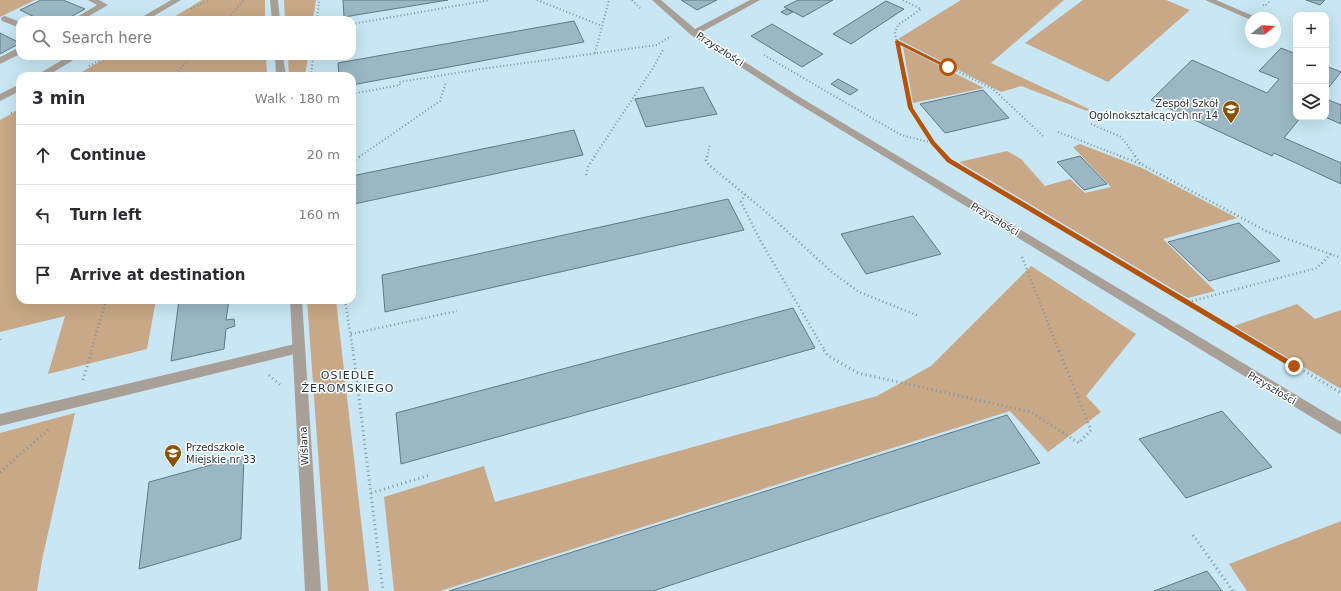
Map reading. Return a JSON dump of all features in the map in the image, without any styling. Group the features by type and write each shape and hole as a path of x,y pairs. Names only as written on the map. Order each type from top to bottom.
{"street":[{"path":"83,16 104,5 92,0"},
{"path":"148,16 177,0"},
{"path":"274,0 276,16"},
{"name":"Przyszłości","path":"656,0 694,33 795,98 1341,429"},
{"path":"694,33 756,0"},
{"path":"1210,0 1245,14"},
{"path":"5,19 16,23"},
{"path":"0,61 16,52"},
{"path":"47,72 69,60"},
{"path":"279,60 281,72"},
{"path":"0,98 16,89"},
{"name":"Wiślana","path":"296,304 313,591"},
{"path":"0,420 299,348"}],"path":[{"path":"230,16 244,0"},
{"path":"317,16 319,0"},
{"path":"356,23 490,0"},
{"path":"537,0 602,26"},
{"path":"595,53 609,0"},
{"path":"903,0 922,9 898,25 895,33 911,108 933,143 949,160 1341,393"},
{"path":"356,93 400,86 400,82 481,69 658,45 675,34 669,26 682,23"},
{"path":"897,41 993,89 1043,136"},
{"path":"586,176 588,168 616,122 664,48"},
{"path":"758,52 900,135 933,143"},
{"path":"177,72 188,60"},
{"path":"311,72 313,60"},
{"path":"356,159 440,101 446,82"},
{"path":"1091,124 1121,137 1142,164"},
{"path":"1058,132 1142,164 1268,232 1339,257"},
{"path":"710,144 706,160 833,273 859,292 919,316"},
{"path":"745,194 741,202 760,240 827,356 858,373 1031,412 1079,443 1091,430 1021,253"},
{"path":"1188,302 1318,268 1331,254"},
{"path":"76,402 105,304"},
{"path":"346,304 351,334 383,591"},
{"path":"351,334 456,311"},
{"path":"0,472 53,426"},
{"path":"371,493 430,475"},
{"path":"1193,535 1233,591"}],"shaded area":[{"path":"0,0 35,0 0,17"},
{"path":"202,0 265,0 265,16 176,16"},
{"path":"284,0 316,0 314,16 285,16"},
{"path":"961,0 1064,0 991,63 1089,109 1087,111 1021,86 1001,92 898,39"},
{"path":"1083,0 1166,0 1190,10 1108,82 1025,43"},
{"path":"903,47 984,88 913,103"},
{"path":"102,60 266,60 267,72 82,72"},
{"path":"288,60 307,60 306,72 289,72"},
{"path":"16,111 16,304 155,304 147,349 48,374 65,316 0,332 0,120"},
{"path":"1080,144 1142,168 1237,218 1163,239 1215,291 1188,298 959,162 1007,151 1021,159 1045,186 1070,179 1085,193 1111,187 1073,147"},
{"path":"1031,266 1136,334 1086,396 1101,412 1048,452 1010,411 440,591 394,591 384,497 484,466 495,502 877,396 931,366"},
{"path":"307,304 336,304 369,591 328,591"},
{"path":"1297,304 1315,319 1341,310 1341,389 1234,326"},
{"path":"75,413 42,560 37,591 0,591 0,433"},
{"path":"1341,521 1341,591 1247,591 1229,564"}],"building":[{"path":"41,0 63,0 85,9 72,16 33,16 20,10"},
{"path":"343,0 448,0 350,16 344,16"},
{"path":"681,0 717,0 697,10"},
{"path":"798,0 833,0 803,17 784,7"},
{"path":"1306,0 1325,0 1320,5"},
{"path":"886,1 904,9 851,44 833,34"},
{"path":"787,9 793,12 787,15 781,12"},
{"path":"574,21 584,42 356,84 356,72 339,72 338,63"},
{"path":"772,24 823,54 802,67 751,36"},
{"path":"0,33 16,41 16,45 0,54"},
{"path":"1281,48 1293,53 1293,120 1299,120 1284,138 1341,163 1341,184 1274,153 1272,156 1151,100 1192,60 1267,93 1279,79 1259,71"},
{"path":"1329,67 1341,72 1329,87"},
{"path":"838,79 858,90 850,95 831,84"},
{"path":"703,87 717,114 646,127 635,99"},
{"path":"983,90 1009,118 945,133 920,104"},
{"path":"1329,100 1341,105 1341,124 1329,119"},
{"path":"574,130 583,155 356,204 356,175"},
{"path":"1080,156 1107,184 1084,190 1057,162"},
{"path":"728,199 744,230 385,312 382,275"},
{"path":"913,216 941,254 866,274 841,234"},
{"path":"1239,223 1280,261 1209,281 1168,242"},
{"path":"178,304 228,304 226,320 234,319 235,326 226,329 224,349 171,361"},
{"path":"793,308 815,348 401,464 396,413"},
{"path":"1222,411 1272,467 1186,498 1139,439"},
{"path":"1007,415 1040,463 653,591 449,591"},
{"path":"244,456 241,539 139,569 149,482"},
{"path":"1207,571 1222,591 1154,591"}],"place":[{"name":"Zespół Szkół Ogólnokształcących nr 14","path":"1231,124"},
{"name":"Przedszkole Miejskie nr 33","path":"173,468"}],"district":[{"name":"OSIEDLE ŻEROMSKIEGO","path":"348,381"}],"route":[{"path":"948,67 897,41 911,108 933,143 949,160 1294,366"}]}
